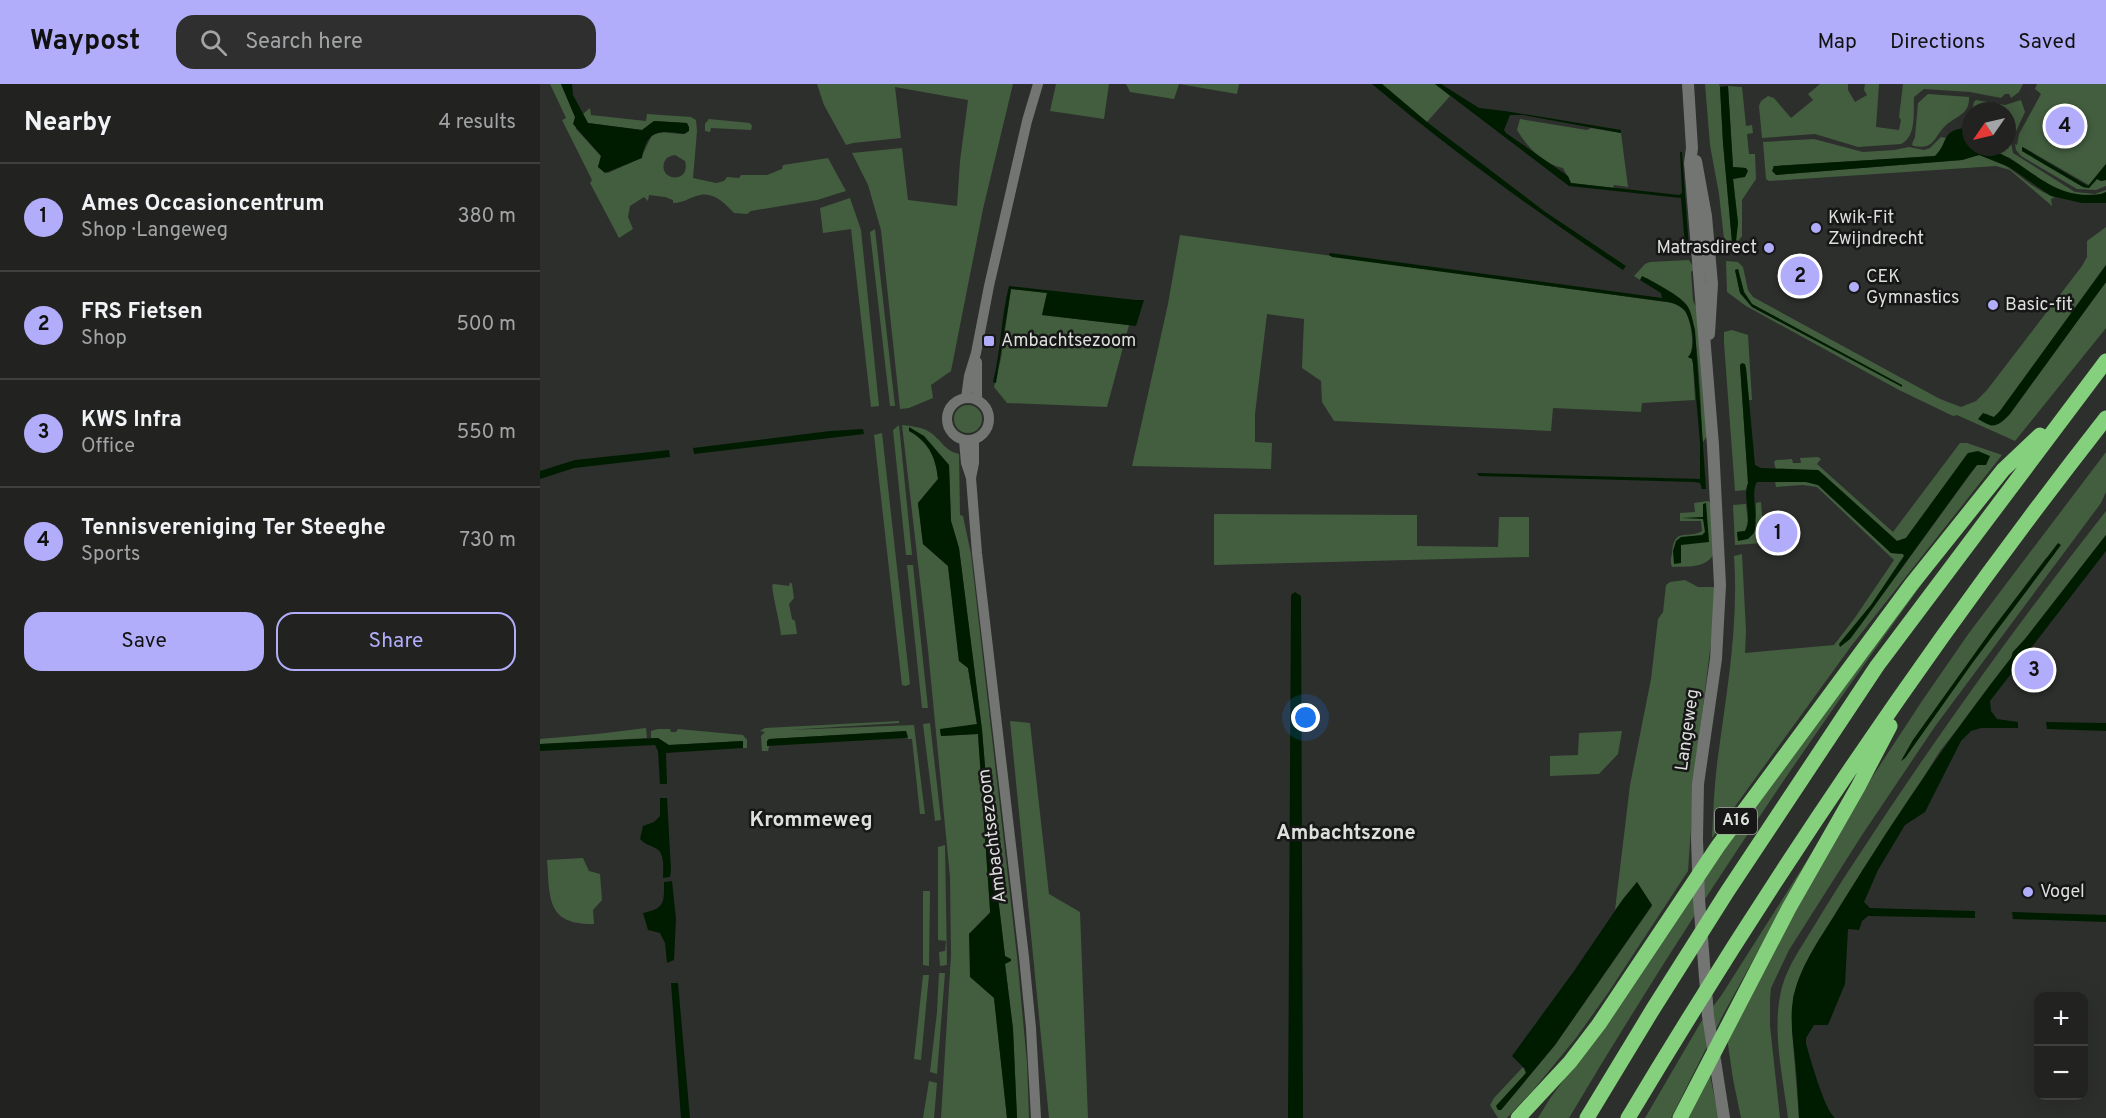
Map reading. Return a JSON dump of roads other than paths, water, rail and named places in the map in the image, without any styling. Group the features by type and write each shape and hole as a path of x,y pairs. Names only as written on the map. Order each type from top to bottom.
{"highway":[{"name":"A16","path":"1587,1118 1727,892 1876,666 2106,361"},
{"name":"A16","path":"1518,1118 1570,1062 1599,1024 1724,838 1929,562 2003,470 2071,406"},
{"path":"1628,1118 1682,1027 1777,879 1921,668 1993,567 2106,418"},
{"path":"1680,1118 1784,918 1858,787 1921,668"}],"main road":[{"name":"Langeweg","path":"1688,84 1692,148 1690,163 1701,320 1706,346 1720,594 1716,659 1698,784 1697,839 1702,959 1724,1118"}],"street":[{"path":"1027,121 1030,84"},
{"path":"972,399 952,404 946,419 949,430 953,434 969,440 985,432 989,420 987,410 972,399 969,376 1027,121 1038,84"},
{"name":"Ambachtsezoom","path":"969,440 974,463 971,478 977,553 1025,969 1036,1118"}],"place":[{"name":"Tennisvereniging Ter Steeghe","path":"2065,126"},
{"name":"Kwik-Fit Zwijndrecht","path":"1816,228"},
{"name":"Matrasdirect","path":"1769,248"},
{"name":"FRS Fietsen","path":"1800,276"},
{"name":"CEK Gymnastics","path":"1854,287"},
{"name":"Basic-fit","path":"1993,305"},
{"name":"Ambachtsezoom","path":"989,341"},
{"name":"Ames Occasioncentrum","path":"1778,533"},
{"name":"KWS Infra","path":"2034,670"},
{"name":"Vogel","path":"2028,892"}],"district":[{"name":"Krommeweg","path":"811,820"},
{"name":"Ambachtszone","path":"1346,834"}]}
